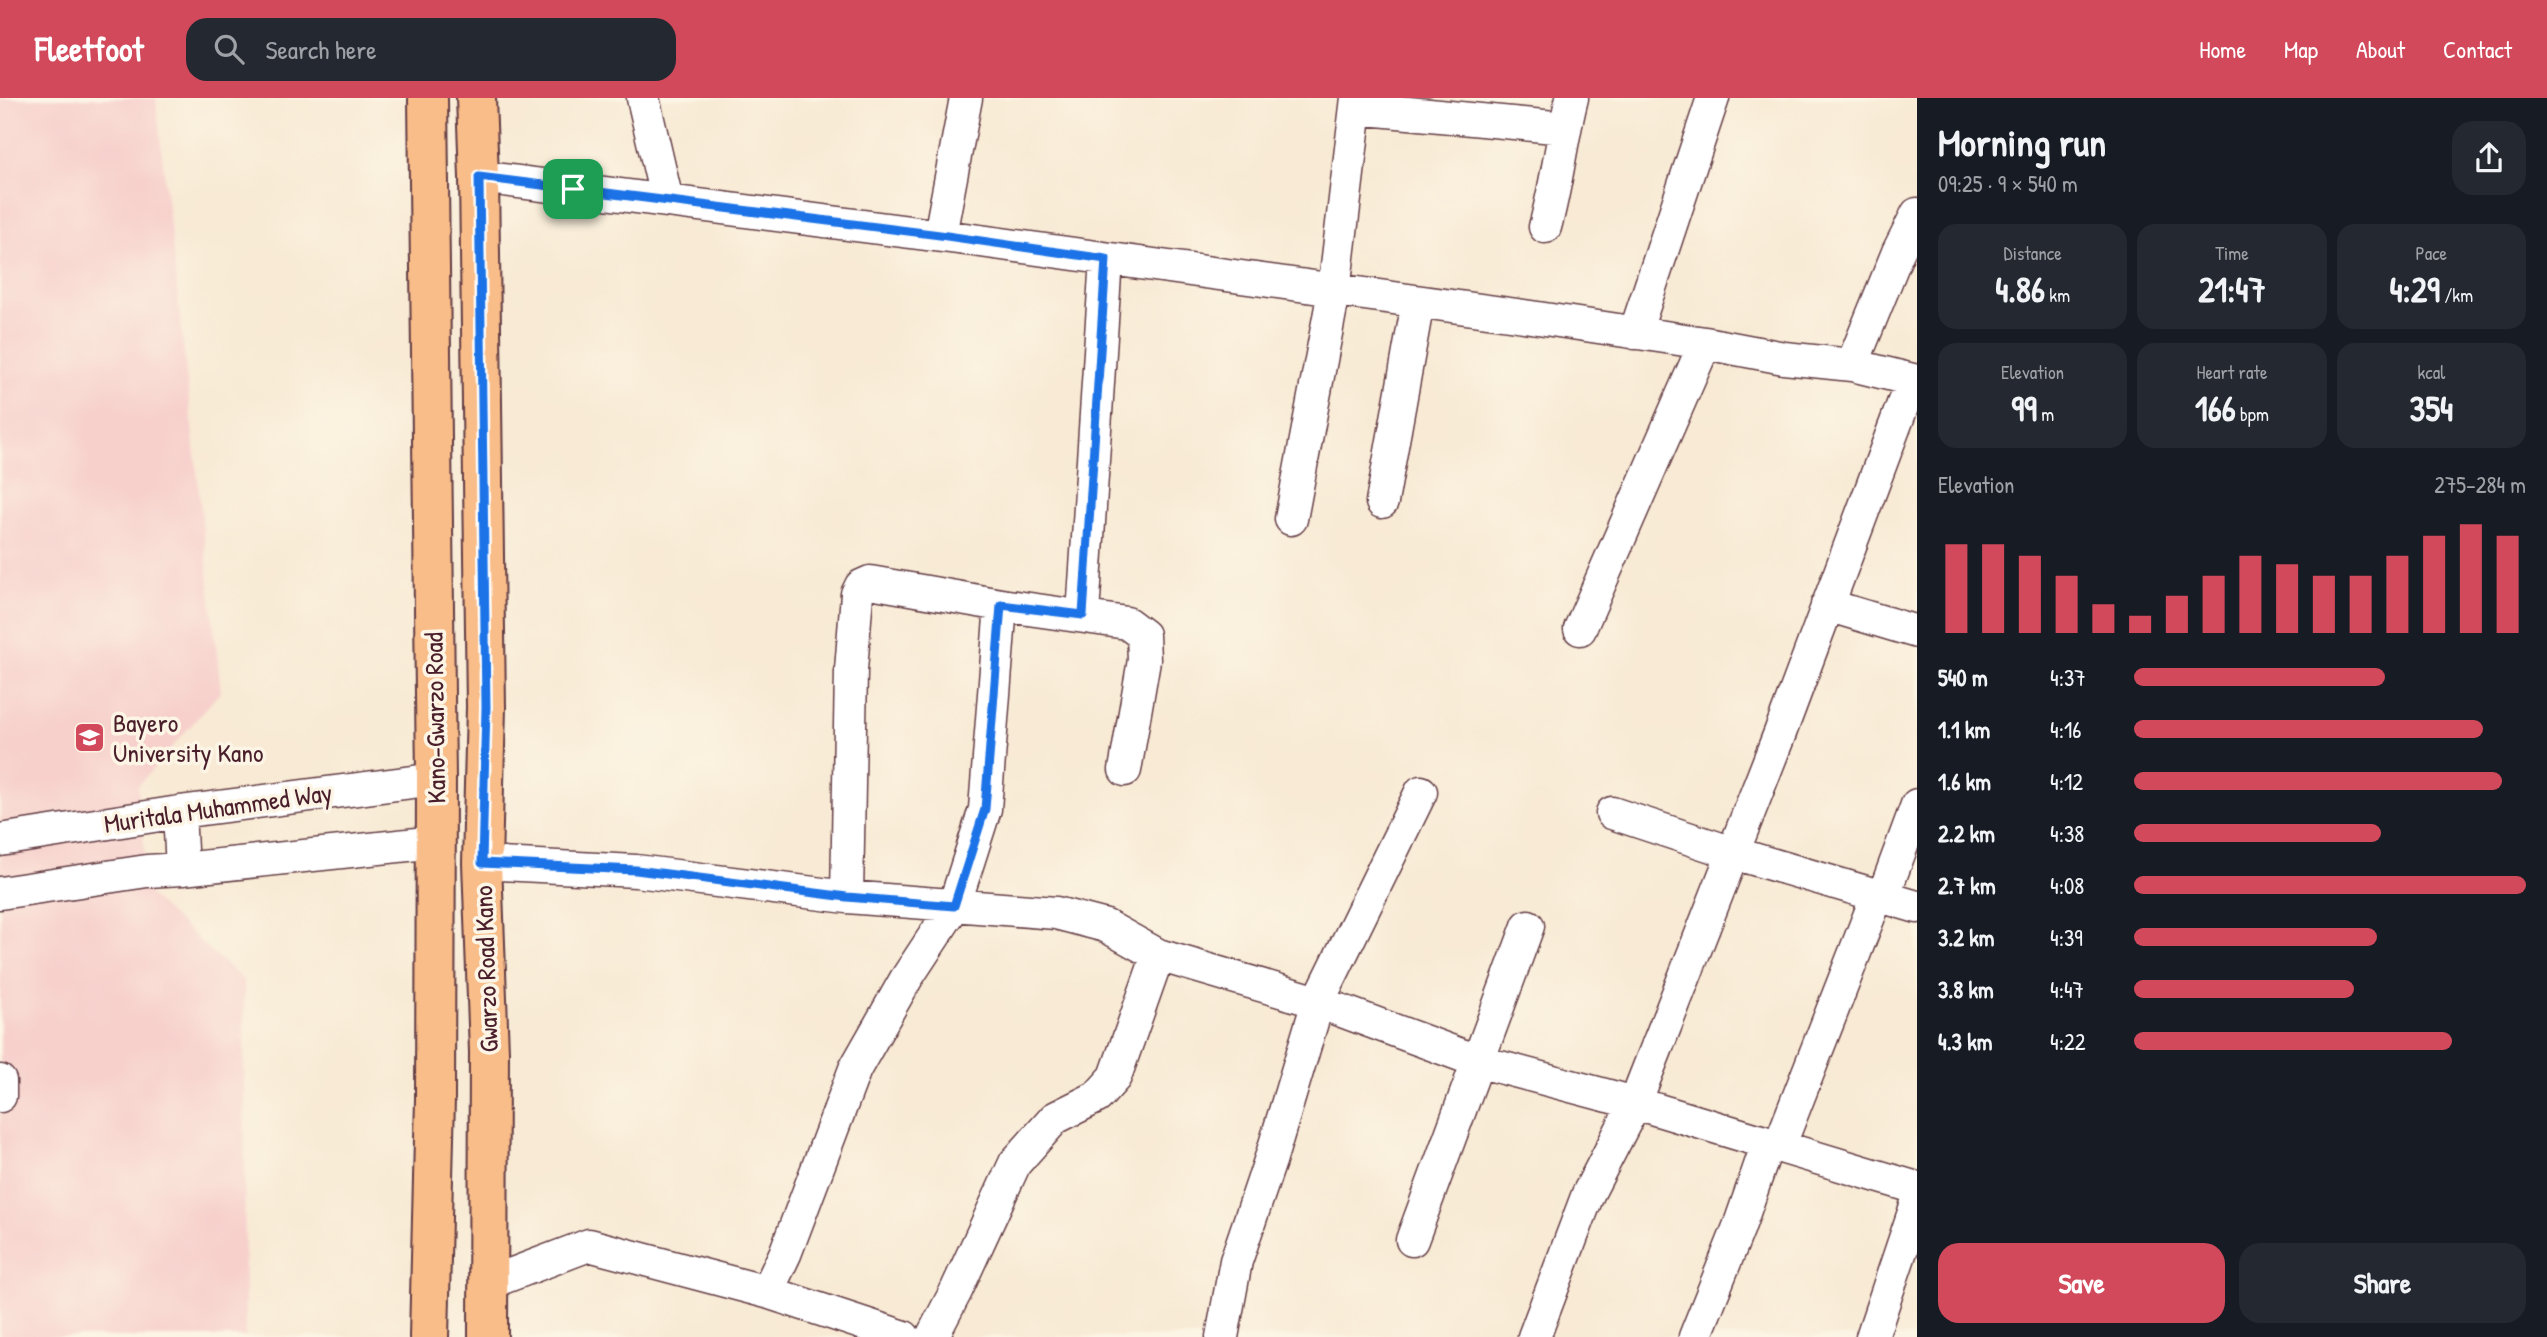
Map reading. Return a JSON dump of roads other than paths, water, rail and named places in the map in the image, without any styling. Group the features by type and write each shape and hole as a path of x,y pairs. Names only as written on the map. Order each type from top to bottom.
{"main road":[{"name":"Kano-Gwarzo Road","path":"428,98 436,779 435,1099 429,1337"},
{"name":"Gwarzo Road Kano","path":"476,98 486,707 482,863 489,1052 488,1337"}],"street":[{"path":"643,98 667,201"},
{"path":"940,235 966,98"},
{"path":"1635,333 1713,98"},
{"path":"1291,519 1334,291 1357,103 1569,113 1545,227"},
{"path":"479,177 940,235 1418,302 1705,343 1784,358 1852,365 1914,380 1635,1103 1588,1194 1534,1337"},
{"path":"1852,365 1898,252 1917,214"},
{"path":"1083,615 1106,259"},
{"path":"1382,502 1418,302"},
{"path":"1580,629 1705,343"},
{"path":"847,897 851,670 857,594 861,586 870,583 1127,622 1143,635 1144,660 1125,770"},
{"path":"767,1292 785,1254 855,1069 906,979 954,906 985,809 1001,605"},
{"path":"1828,605 1917,632"},
{"name":"Muritala Muhammed Way","path":"0,840 436,779"},
{"path":"1222,1337 1236,1261 1271,1158 1318,1002 1421,792"},
{"path":"1695,1337 1917,805"},
{"path":"179,813 182,869"},
{"path":"1612,813 1733,853 1917,908"},
{"path":"85,826 88,880"},
{"path":"0,893 147,871 436,842"},
{"path":"482,863 636,870 847,897 1056,913 1106,926 1158,955 1318,1002 1477,1060 1635,1103 1917,1188"},
{"path":"1412,1240 1528,926"},
{"path":"932,1337 1015,1163 1055,1118 1097,1097 1115,1077 1158,955"},
{"path":"0,1081 0,1096"},
{"path":"1872,1337 1917,1203"},
{"path":"489,1283 589,1245 767,1292 904,1337"}],"place":[{"name":"Bayero University Kano","path":"90,738"}]}
